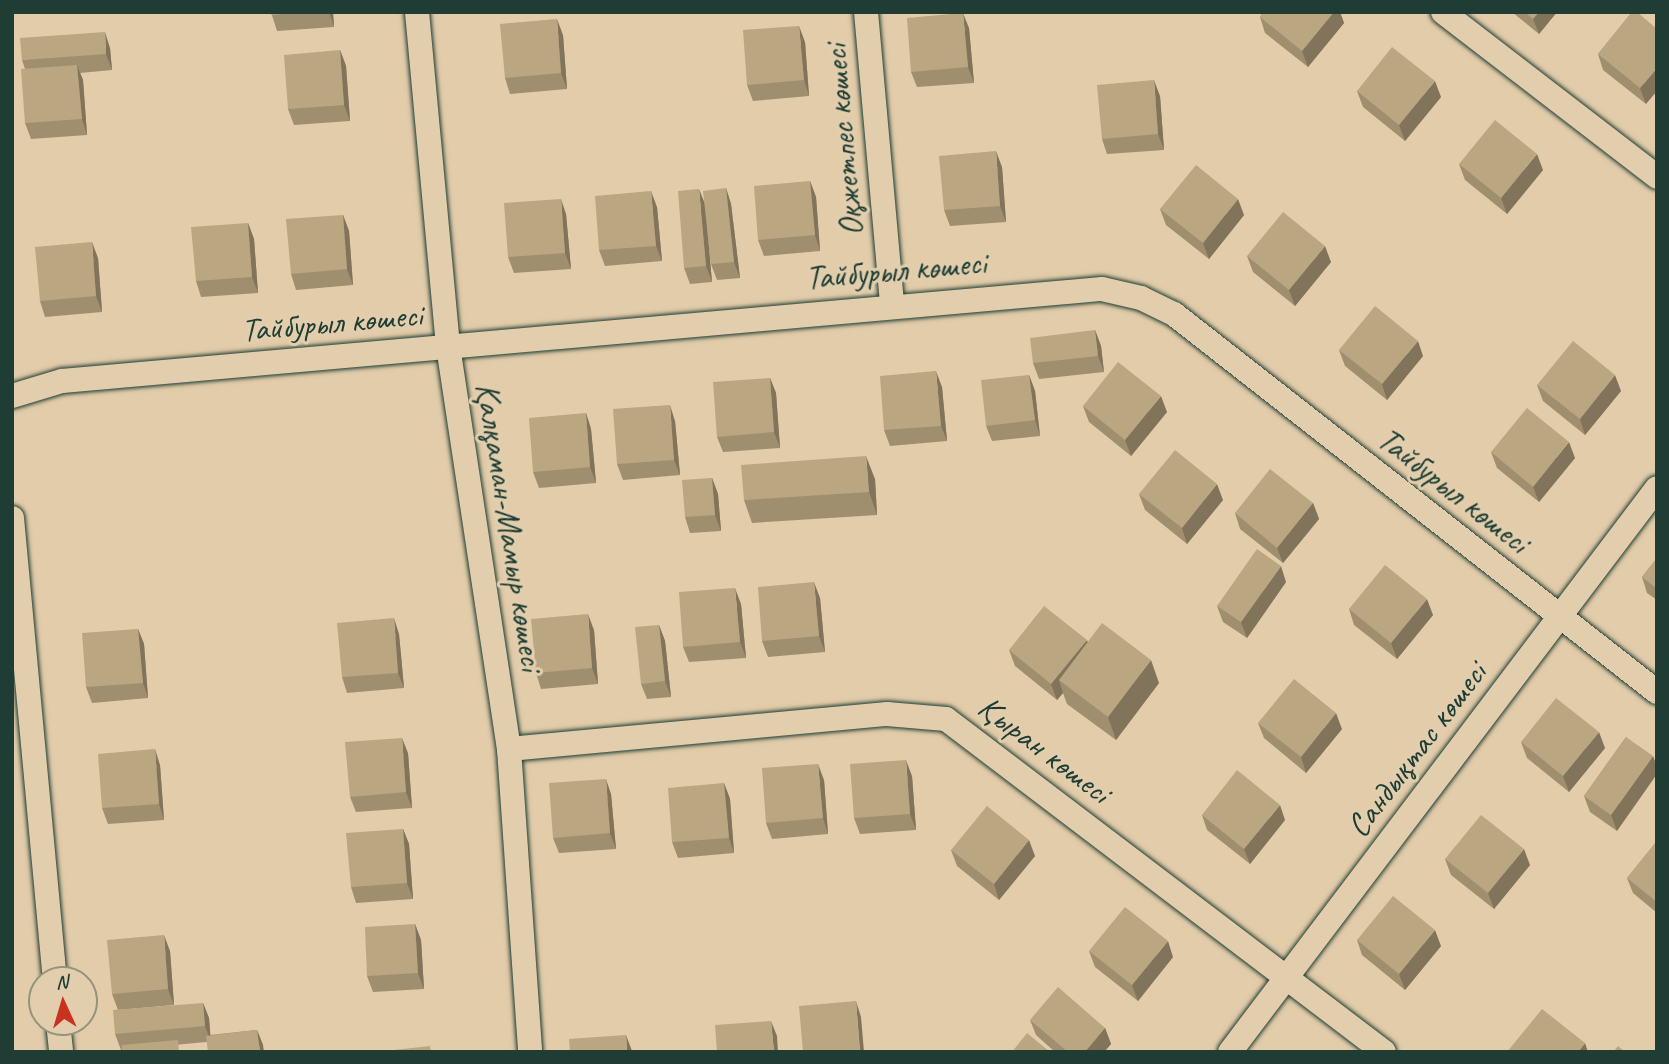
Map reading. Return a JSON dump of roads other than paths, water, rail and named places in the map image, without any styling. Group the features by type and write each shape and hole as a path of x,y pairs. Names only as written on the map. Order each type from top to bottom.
{"street":[{"name":"Қалқаман-Мамыр көшесі","path":"417,12 448,346 509,749 530,1052"},
{"name":"Оқжетпес көшесі","path":"866,12 892,304"},
{"path":"1443,12 1657,177"},
{"name":"Тайбурыл көшесі","path":"12,396 62,381 1066,288 1141,298 1202,335 1657,692"},
{"name":"Сандықтас көшесі","path":"1230,1052 1657,488"},
{"path":"12,518 54,966"},
{"name":"Қыран көшесі","path":"509,749 887,714 946,719 1384,1052"}]}
